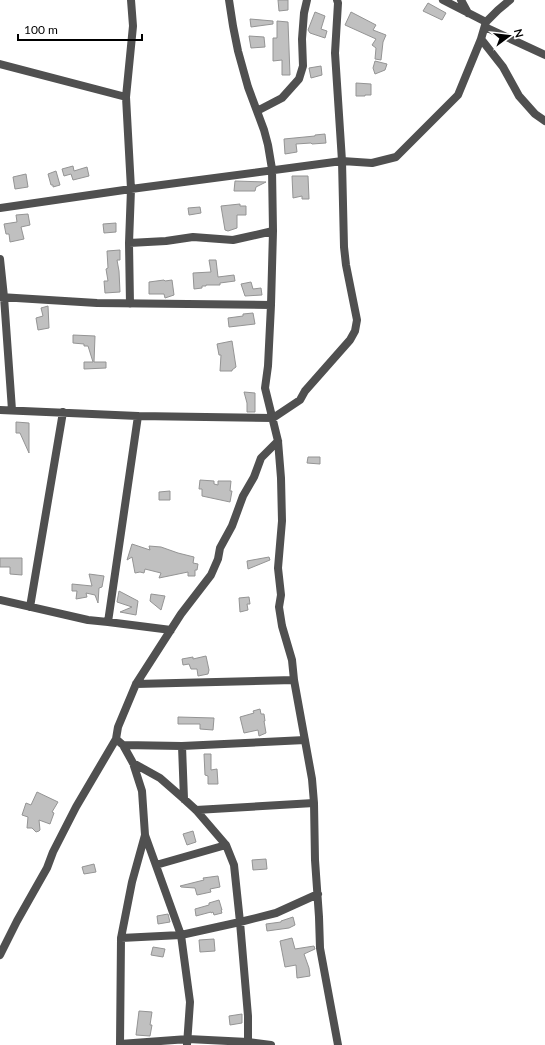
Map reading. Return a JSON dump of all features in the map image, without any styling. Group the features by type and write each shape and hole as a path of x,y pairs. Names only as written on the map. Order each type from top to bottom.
{"street":[{"path":"130,304 129,243 131,189 126,97 133,26 131,0"},
{"path":"229,0 232,26 238,51 268,145 272,169 273,231 271,305 268,366 265,388 278,441 281,470 282,521 278,568 281,595 279,607 282,626 292,660 294,680 312,779 320,948 338,1045"},
{"path":"257,111 282,98 299,79 303,66 302,39 304,13 307,0"},
{"path":"0,410 138,416 273,418 300,400 305,391 350,340 356,331 357,320 347,271 344,247 342,161 336,53 337,0"},
{"path":"442,0 468,13 485,25 545,55"},
{"path":"461,0 468,13"},
{"path":"0,208 272,169 342,161 372,163 396,157 458,95 482,40 485,25 498,10 510,0"},
{"path":"482,40 503,67 519,96 535,114 545,121"},
{"path":"0,64 126,97"},
{"path":"129,243 166,241 193,237 233,240 273,231"},
{"path":"0,259 12,410"},
{"path":"2,297 97,304 271,305"},
{"path":"30,607 63,412"},
{"path":"108,622 138,416"},
{"path":"0,955 17,921 47,868 53,852 76,806 116,739 118,727 136,684 181,614 211,575 218,559 220,548 232,526 243,496 254,476 261,458 278,441"},
{"path":"0,600 88,620 171,630"},
{"path":"136,684 294,680"},
{"path":"116,739 123,745 133,763 142,791 145,835 181,935 190,1002 188,1042"},
{"path":"123,745 182,746 305,740"},
{"path":"182,746 184,799"},
{"path":"133,763 160,778 184,799 196,810 226,845 234,865 248,1016 248,1044"},
{"path":"196,810 314,803"},
{"path":"145,835 132,882 121,938 120,1044 188,1042 271,1045"},
{"path":"156,865 226,845"},
{"path":"121,938 181,935 240,922 276,913 318,894"}],"building":[{"path":"278,0 288,0 288,10 279,11"},
{"path":"428,3 446,13 442,20 423,11"},
{"path":"315,12 325,16 321,29 327,31 325,38 310,33 308,30"},
{"path":"351,12 376,25 373,30 386,35 383,42 381,60 375,59 376,48 372,45 376,39 345,25"},
{"path":"250,19 273,21 273,24 251,27"},
{"path":"277,21 288,22 290,75 282,75 282,60 273,61 273,38 277,38"},
{"path":"249,36 264,37 265,47 251,48"},
{"path":"375,61 387,64 385,70 375,74 373,68"},
{"path":"321,66 322,75 311,78 309,68"},
{"path":"356,83 371,84 371,95 356,96"},
{"path":"325,134 326,143 296,144 297,152 285,154 284,139"},
{"path":"73,166 74,171 87,167 89,176 73,180 71,174 64,176 62,169"},
{"path":"56,171 60,185 53,187 48,174"},
{"path":"26,174 28,187 15,189 13,177"},
{"path":"292,176 308,176 309,199 302,199 302,196 293,198"},
{"path":"235,181 266,182 256,187 255,191 234,191"},
{"path":"240,204 240,206 246,206 246,215 237,215 237,228 228,231 225,230 221,206"},
{"path":"200,207 201,213 189,215 188,208"},
{"path":"28,214 30,225 21,227 24,239 10,242 9,234 6,234 4,224 17,222 16,215"},
{"path":"116,223 116,232 104,233 103,224"},
{"path":"120,250 120,260 117,260 120,292 105,293 104,281 108,281 106,269 108,268 107,251"},
{"path":"209,260 216,260 218,277 234,275 235,281 220,283 220,285 206,285 202,286 202,288 194,289 193,273 211,272"},
{"path":"172,280 174,295 165,298 164,294 149,294 149,282"},
{"path":"251,282 253,289 261,288 262,295 245,296 241,284"},
{"path":"48,306 49,328 38,330 36,318 43,316 41,308"},
{"path":"253,313 255,324 229,327 228,318"},
{"path":"73,335 95,336 94,362 106,362 106,368 84,369 84,362 93,362 88,346 73,343"},
{"path":"232,341 236,367 232,371 220,371 221,355 219,355 217,344"},
{"path":"244,392 255,393 255,412 247,412 247,403"},
{"path":"16,422 29,423 29,453 20,433 16,433"},
{"path":"308,457 320,457 320,464 307,463"},
{"path":"200,480 214,481 214,484 218,485 218,481 231,481 230,491 232,491 230,502 202,496 202,489 199,489"},
{"path":"170,491 170,500 159,500 159,492"},
{"path":"132,544 150,550 149,546 161,547 194,557 193,563 198,564 197,570 195,570 195,576 188,576 188,572 159,578 161,573 145,569 144,573 135,573 132,557 127,560"},
{"path":"269,557 270,560 248,569 247,561"},
{"path":"0,558 22,558 22,575 10,574 10,567 0,567"},
{"path":"89,574 104,576 102,587 99,588 98,603 95,595 86,593 87,597 76,599 77,591 72,591 72,584 92,586"},
{"path":"119,591 138,601 136,615 120,612 132,607 117,602"},
{"path":"151,594 165,596 161,610 150,601"},
{"path":"249,597 250,604 247,604 248,610 240,612 239,598"},
{"path":"206,656 209,670 208,674 198,676 197,669 191,669 189,664 183,665 182,659 193,657 193,659"},
{"path":"260,709 261,714 264,714 266,733 259,736 258,730 244,733 240,717 254,713 253,711"},
{"path":"178,717 214,718 213,730 200,729 200,724 178,724"},
{"path":"204,754 211,754 211,770 217,769 218,784 208,784 208,776 205,775"},
{"path":"37,792 58,802 52,812 54,813 50,824 39,820 40,830 36,832 32,828 27,828 28,817 22,815 26,803 31,805"},
{"path":"193,831 196,842 187,845 183,834"},
{"path":"266,859 267,869 253,870 252,860"},
{"path":"94,864 96,872 84,874 82,867"},
{"path":"218,876 220,887 210,889 211,892 197,895 195,888 180,886 204,880 203,878"},
{"path":"219,900 222,913 214,915 213,912 211,912 196,916 195,909"},
{"path":"168,914 170,922 158,924 157,916"},
{"path":"293,917 295,925 289,928 267,931 266,924 281,922"},
{"path":"292,938 295,949 314,946 315,949 304,954 310,976 297,978 296,965 285,967 280,941"},
{"path":"214,939 215,951 200,952 199,940"},
{"path":"153,947 165,949 163,957 151,955"},
{"path":"139,1011 152,1012 150,1036 136,1035"},
{"path":"242,1014 242,1023 230,1025 229,1016"}]}
